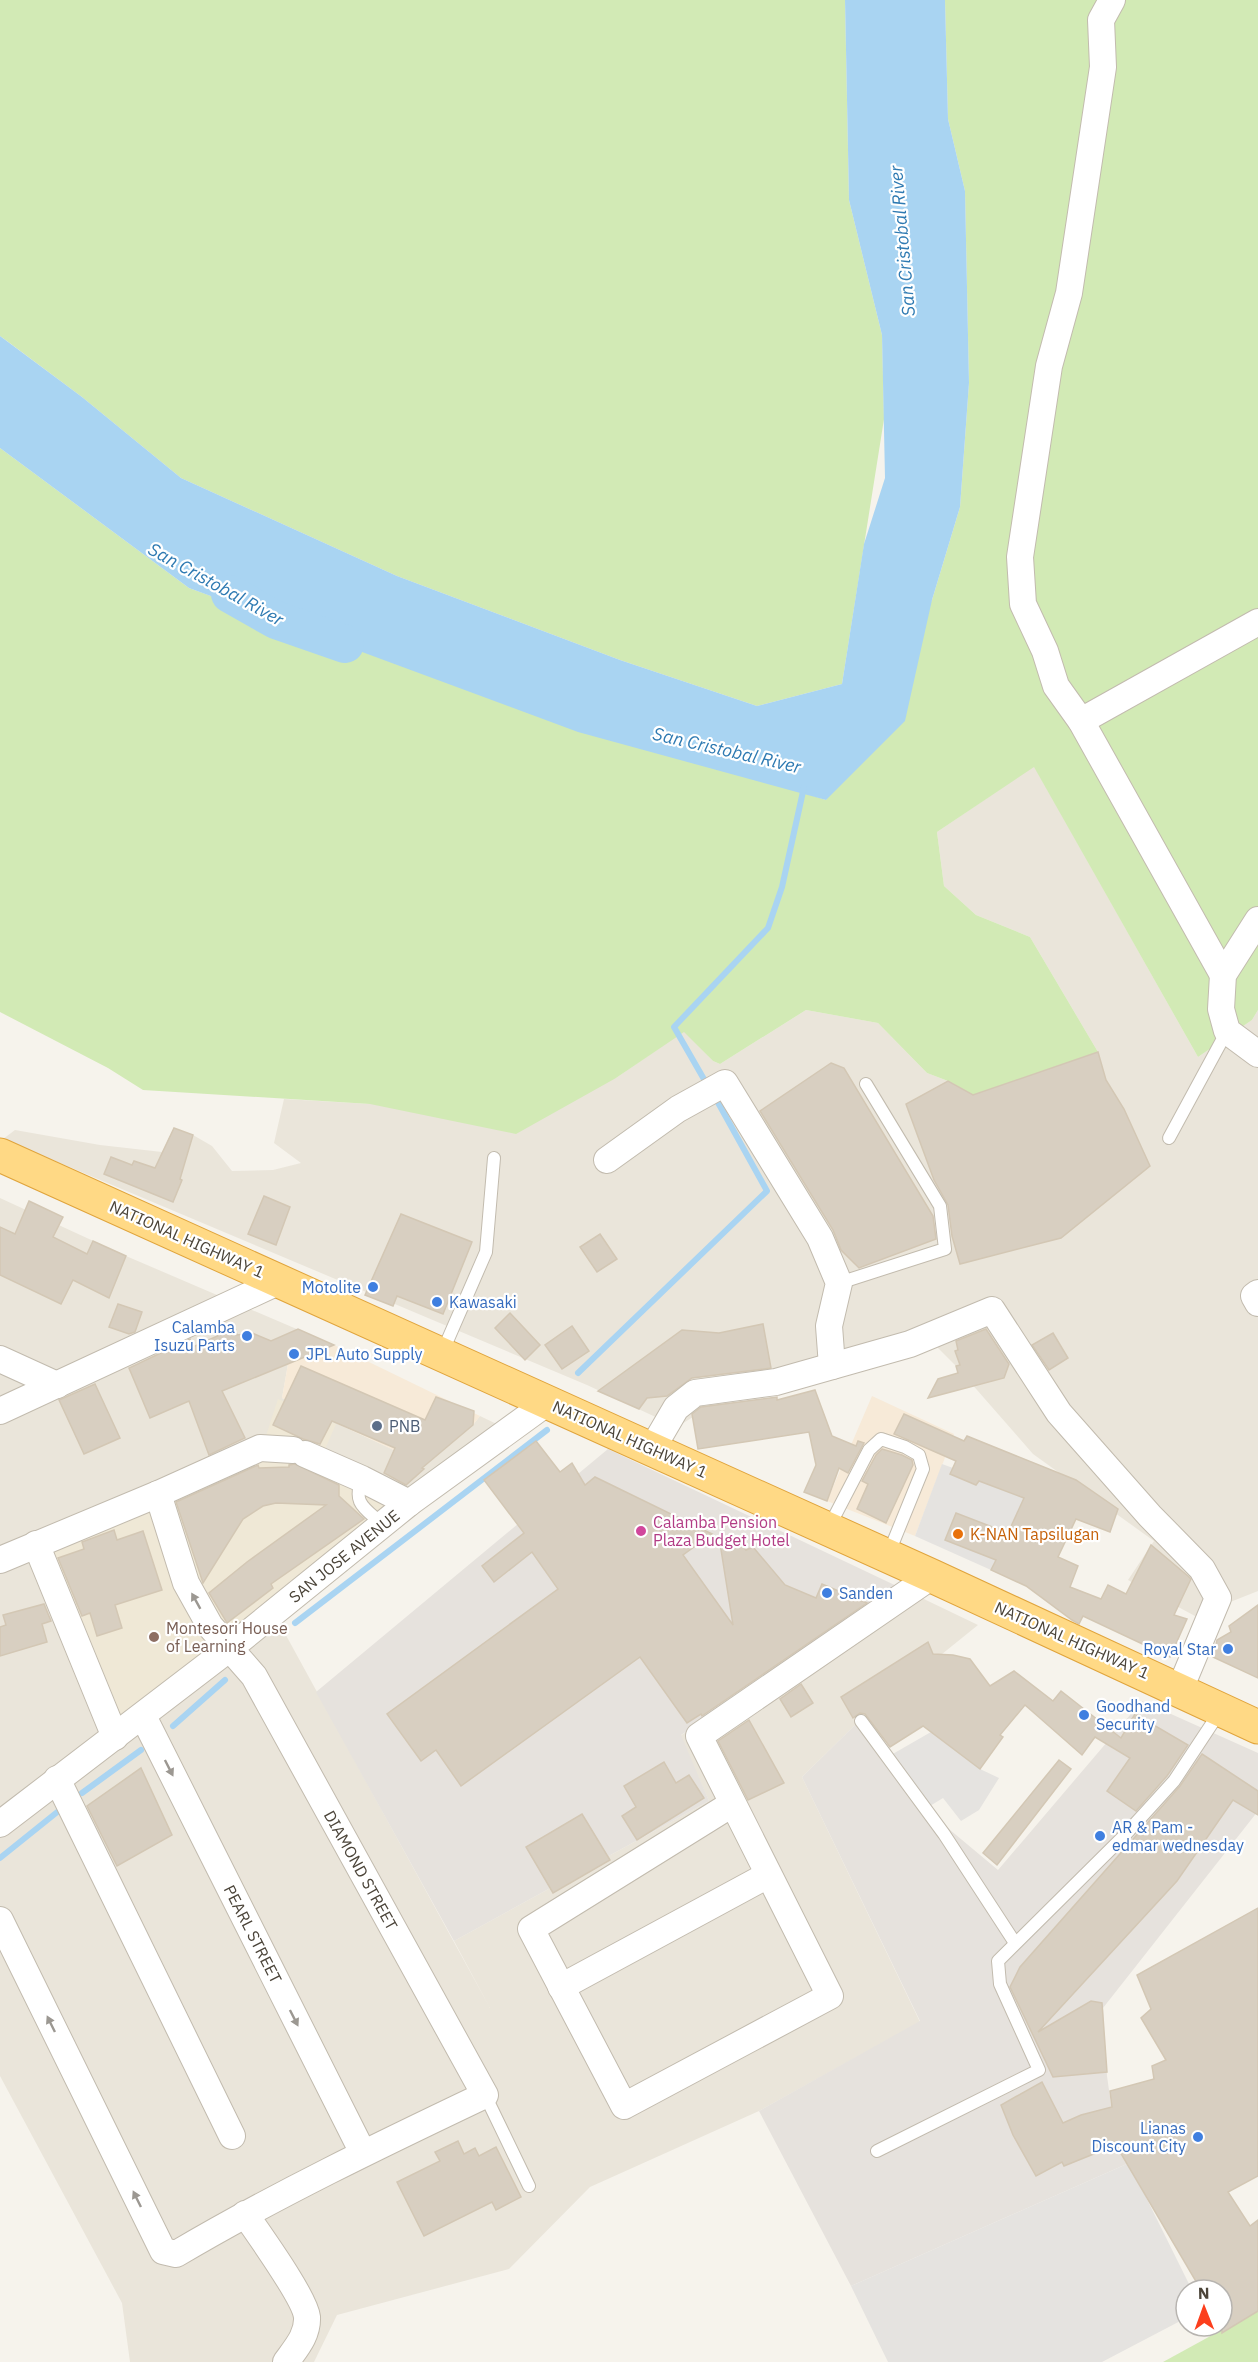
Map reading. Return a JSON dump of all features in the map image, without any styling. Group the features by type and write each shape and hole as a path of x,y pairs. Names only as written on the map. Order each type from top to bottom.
{"highway":[{"name":"NATIONAL HIGHWAY 1","path":"0,1155 932,1576 1258,1727"}],"street":[{"path":"1112,0 1101,20 1103,67 1071,281 1049,366 1020,556 1023,604 1045,651 1056,686 1081,722 1222,975 1221,1009 1227,1031 1258,1054"},
{"path":"1081,722 1258,622"},
{"path":"1222,975 1258,920"},
{"path":"607,1160 678,1109 725,1083 820,1238 839,1283 829,1326 832,1366"},
{"path":"0,1411 280,1281"},
{"path":"1258,1293 1254,1296 1258,1303"},
{"path":"652,1449 676,1408 695,1393 776,1382 910,1344 993,1311 1059,1413 1150,1516 1202,1569 1218,1598 1180,1689"},
{"path":"0,1359 57,1385"},
{"name":"SAN JOSE AVENUE","path":"2,1813 57,1779 143,1716 410,1503 548,1402"},
{"path":"0,1560 158,1494 260,1448 299,1452 410,1503"},
{"name":"DIAMOND STREET","path":"158,1494 186,1583 210,1626 254,1676 485,2095"},
{"path":"36,1544 115,1737"},
{"path":"732,1804 531,1929 624,2106 830,1996 699,1736 932,1576"},
{"name":"PEARL STREET","path":"143,1716 363,2153"},
{"path":"57,1779 232,2136"},
{"path":"561,1987 768,1875"},
{"path":"0,1920 163,2251 176,2254 245,2214 363,2153 485,2095"},
{"path":"245,2214 299,2297 307,2316 303,2339 286,2362"}],"lane":[{"path":"1170,1138 1227,1031"},
{"path":"839,1283 945,1249 940,1206 866,1084"},
{"path":"442,1354 486,1252 494,1158"},
{"path":"828,1529 870,1450 881,1439 904,1447 919,1455 923,1469 887,1556"},
{"path":"362,1479 357,1491 359,1502 383,1525"},
{"path":"877,2151 1039,2070 1000,1984 998,1961 1124,1836 1174,1781 1221,1709"},
{"path":"861,1721 944,1834 1016,1943"},
{"path":"485,2095 529,2186"}],"shaded area":[{"path":"1034,766 1198,1057 1252,1020 1258,1010 1258,1591 1195,1616 1128,1580 1154,1541 1033,1454 935,1345 798,1388 709,1407 677,1427 587,1385 3,1139 15,1130 100,1145 162,1152 174,1128 193,1135 212,1146 232,1171 273,1170 301,1163 274,1143 284,1099 370,1104 616,1078 684,1031 713,1061 720,1064 806,1010 878,1023 927,1073 948,1081 973,1095 1098,1052 1030,937 976,915 944,886 937,832"},
{"path":"0,1198 126,1256 334,1345 288,1364 282,1398 426,1465 473,1425 480,1416 509,1430 276,1617 490,2008 454,1941 709,1801 680,1736 903,1589 978,1625 859,1721 802,1777 920,2022 759,2111 590,2187 509,2269 337,2315 314,2362 130,2362 122,2303 0,2076"},
{"path":"334,1345 480,1416 473,1425 426,1465 282,1398 288,1364"},
{"path":"872,1396 954,1434 915,1536 827,1501"},
{"name":"Montesori House of Learning","path":"278,1399 336,1424 319,1463 398,1501 116,1721 46,1552 259,1457"},
{"path":"608,1449 903,1589 681,1735 709,1801 454,1941 316,1692"},
{"path":"942,1464 953,1468 951,1474 976,1485 979,1481 1024,1498 991,1570 915,1536"},
{"path":"1142,1701 1258,1753 1258,1811 1103,2008 1107,2076 1117,2147 1129,2163 851,2286 759,2111 920,2021 802,1777 859,1721 925,1809 998,1870"},
{"path":"931,1732 980,1769 999,1778 979,1810 961,1821 943,1798 925,1809 884,1759"},
{"path":"1129,2163 1186,2278 1174,2278 1174,2324 1102,2362 888,2362 851,2286"}],"green space":[{"path":"0,0 845,0 849,200 882,335 884,419 842,684 757,706 620,660 397,576 181,478 82,397 0,336"},
{"path":"945,0 1258,0 1258,1010 1252,1020 1198,1057 1034,767 937,832 944,886 976,915 1030,937 1098,1052 973,1095 948,1081 927,1073 878,1023 806,1010 720,1064 713,1061 684,1032 616,1078 516,1134 370,1104 143,1090 108,1068 0,1012 0,448 189,588 378,657 826,800 932,600 960,507 969,383 965,191 948,119"},
{"path":"1258,2310 1258,2362 1163,2362 1207,2338 1234,2338 1234,2323"}],"water":[{"path":"845,0 945,0 948,119 965,191 969,383 960,507 932,600 905,721 826,800 578,732 189,588 0,448 0,336 82,397 181,478 397,576 620,660 757,706 842,684 864,544 885,478 882,335 849,200"}],"building":[{"path":"1098,1052 1106,1080 1124,1109 1150,1166 1061,1238 960,1264 952,1236 948,1205 934,1180 906,1104 948,1081 973,1095"},
{"path":"831,1063 844,1068 933,1216 936,1239 859,1268 841,1250 833,1230 760,1111"},
{"path":"174,1128 193,1135 180,1179 182,1180 173,1202 104,1174 111,1157 132,1165 134,1161 155,1168"},
{"path":"264,1196 290,1207 276,1245 248,1234"},
{"path":"29,1201 63,1217 53,1237 87,1254 93,1241 126,1256 109,1298 73,1280 61,1304 0,1275 0,1227 15,1234"},
{"path":"401,1214 472,1242 443,1314 397,1296 393,1306 365,1295"},
{"path":"600,1234 617,1259 597,1272 580,1247"},
{"path":"118,1304 142,1312 135,1332 129,1334 109,1327"},
{"path":"510,1313 540,1345 525,1360 495,1328"},
{"path":"763,1324 771,1368 692,1378 667,1396 647,1398 639,1409 598,1391 682,1330 719,1333"},
{"path":"572,1326 589,1351 562,1369 545,1345"},
{"path":"235,1328 237,1335 252,1333 271,1341 298,1329 334,1345 222,1391 245,1438 209,1455 189,1401 150,1418 129,1368 190,1339 193,1347"},
{"path":"986,1329 1009,1364 1004,1378 928,1398 938,1379 958,1373 956,1366 960,1365 955,1351 958,1350 956,1341"},
{"path":"1053,1333 1068,1358 1049,1370 1032,1345"},
{"path":"301,1366 425,1420 436,1397 474,1411 473,1425 422,1468 424,1469 406,1485 384,1473 395,1448 332,1421 320,1444 273,1425"},
{"path":"95,1384 120,1438 84,1454 59,1400"},
{"path":"815,1390 832,1436 856,1446 858,1441 864,1443 848,1473 839,1468 827,1501 804,1492 816,1465 809,1432 698,1449 692,1414 701,1407 777,1397 777,1400"},
{"path":"904,1414 964,1441 967,1436 1076,1480 1118,1509 1110,1532 1076,1519 1058,1557 1078,1566 1070,1587 1101,1599 1108,1585 1126,1594 1151,1545 1188,1576 1191,1579 1174,1615 1187,1619 1170,1657 1083,1616 1079,1624 1026,1586 991,1570 996,1560 945,1540 956,1513 1008,1533 1024,1498 979,1481 976,1485 950,1474 956,1461 894,1434"},
{"path":"536,1441 560,1472 572,1463 585,1485 595,1477 712,1534 683,1555 733,1625 719,1537 736,1545 739,1543 746,1550 753,1547 785,1585 816,1598 822,1584 867,1603 702,1716 701,1714 687,1723 640,1657 461,1786 436,1750 421,1761 387,1714 558,1589 532,1552 494,1582 482,1566 524,1533 484,1480"},
{"path":"882,1449 912,1460 913,1465 886,1523 857,1509 868,1484 862,1481 876,1455"},
{"path":"295,1464 339,1485 339,1496 364,1519 271,1584 273,1588 227,1623 209,1593 247,1562 326,1505 276,1503 263,1506 243,1519 203,1583 176,1502 258,1465 259,1468 289,1467"},
{"path":"114,1530 117,1540 143,1531 162,1590 115,1605 122,1628 97,1636 90,1613 82,1616 58,1558 84,1549 82,1542"},
{"path":"44,1604 51,1621 42,1624 47,1642 0,1656 0,1627 6,1625 3,1615"},
{"path":"1258,1605 1258,1678 1213,1657 1217,1640 1231,1632 1229,1626"},
{"path":"928,1642 933,1654 970,1659 990,1686 1014,1671 1053,1701 1061,1691 1121,1738 1135,1714 1188,1745 1167,1776 1136,1811 1107,1791 1130,1758 1095,1737 1082,1755 1025,1705 1000,1735 1003,1737 980,1769 923,1726 890,1747 865,1714 860,1713 853,1718 841,1697"},
{"path":"801,1684 813,1703 791,1717 780,1699"},
{"path":"749,1720 784,1783 748,1800 718,1741"},
{"path":"1202,1754 1258,1791 1258,1815 1233,1800 1177,1881 1038,2032 1091,2001 1102,2003 1107,2072 1053,2077 1010,1987 1020,1967 1180,1786"},
{"path":"1059,1760 1071,1769 997,1865 983,1853"},
{"path":"664,1762 676,1783 689,1775 704,1798 637,1840 622,1816 636,1807 624,1786"},
{"path":"141,1768 172,1835 117,1866 87,1806"},
{"path":"582,1814 610,1860 553,1893 526,1847"},
{"path":"1258,1908 1258,2176 1228,2192 1250,2226 1258,2220 1258,2311 1234,2326 1234,2278 1194,2278 1116,2145 1064,2166 1062,2162 1036,2176 1013,2135 1001,2105 1042,2082 1063,2123 1081,2115 1112,2107 1110,2091 1154,2079 1152,2066 1166,2060 1141,2018 1151,2009 1137,1975"},
{"path":"458,2141 464,2154 475,2148 479,2156 496,2147 521,2197 496,2210 492,2202 424,2236 397,2182 440,2161 435,2152"}],"waterway":[{"name":"San Cristobal River","path":"230,594 276,620 345,644"},
{"path":"705,1081 674,1027 768,928 782,887 804,787"},
{"path":"578,1373 767,1191 716,1099"},
{"path":"295,1623 547,1430"},
{"path":"173,1726 225,1680"},
{"path":"82,1793 141,1750"},
{"path":"0,1858 61,1809"}],"place":[{"name":"Motolite","path":"373,1287"},
{"name":"Kawasaki","path":"437,1302"},
{"name":"Calamba Isuzu Parts","path":"247,1336"},
{"name":"JPL Auto Supply","path":"294,1354"},
{"name":"PNB","path":"377,1426"},
{"name":"Calamba Pension Plaza Budget Hotel","path":"641,1531"},
{"name":"K-NAN Tapsilugan","path":"958,1534"},
{"name":"Sanden","path":"827,1593"},
{"name":"Montesori House of Learning","path":"154,1637"},
{"name":"Royal Star","path":"1228,1649"},
{"name":"Goodhand Security","path":"1084,1715"},
{"name":"AR & Pam - edmar wednesday","path":"1100,1836"},
{"name":"Lianas Discount City","path":"1198,2137"}]}
